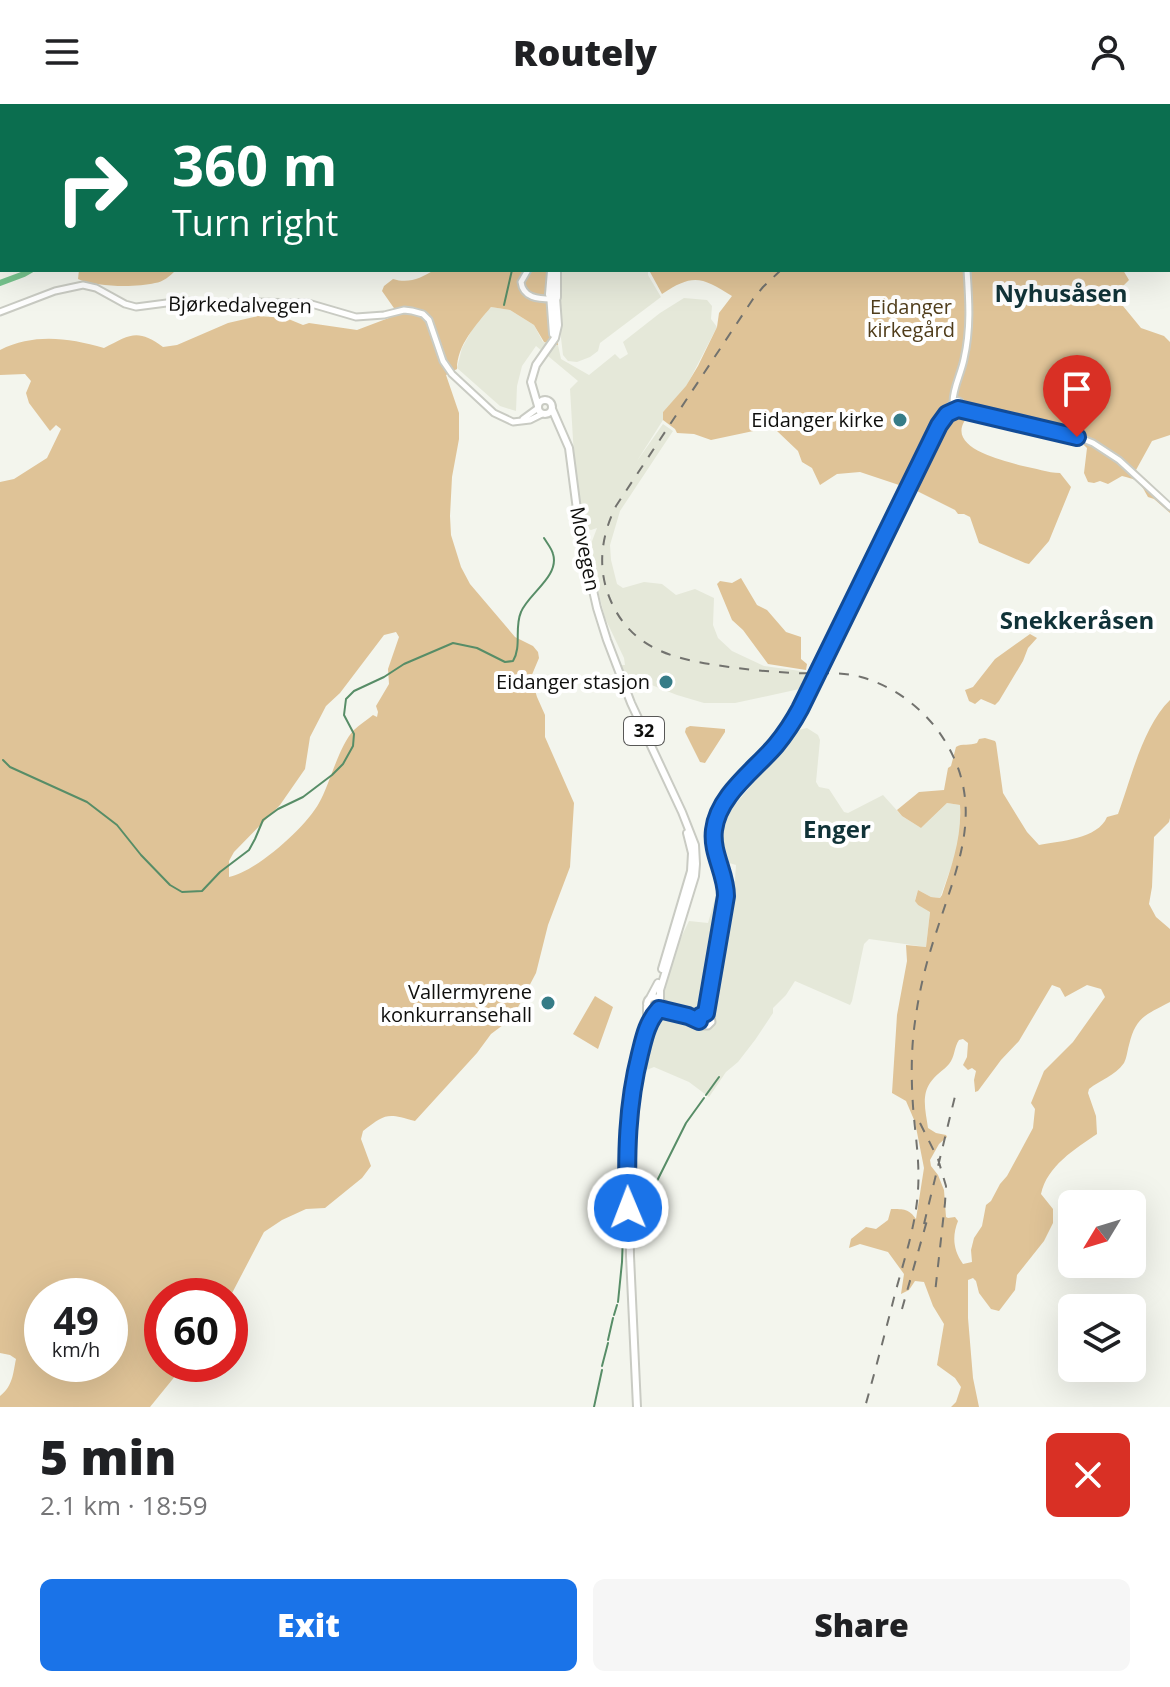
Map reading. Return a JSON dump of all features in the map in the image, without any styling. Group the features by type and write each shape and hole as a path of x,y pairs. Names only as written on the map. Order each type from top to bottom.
{"highway":[{"path":"552,297 556,272"},
{"path":"552,297 556,272"}],"main road":[{"path":"527,272 521,282 528,295 552,297 557,332 536,365 531,386 540,410 565,436"},
{"path":"956,405 968,336 967,272"},
{"name":"Bjørkedalvegen","path":"0,312 55,291 83,285 102,290 136,307 182,301 296,303 317,305 352,317 412,311 426,316 433,327 443,361 457,381 494,413 505,420 518,422 540,410"},
{"name":"32","path":"532,379 551,403 552,409"},
{"path":"540,410 542,401 546,400"},
{"path":"659,1006 688,1016 702,1016 726,896 724,877 714,847 715,822 730,795 788,730 813,685 945,412 956,405 1093,443 1119,460 1170,507"},
{"path":"540,410 548,414 552,409"},
{"name":"Movegen","path":"552,409 569,448 576,506 597,608 638,720 677,801 694,867"},
{"name":"32","path":"637,1407 628,1140 632,1088 647,1026 647,1002 655,991 694,867"},
{"name":"32","path":"647,1026 659,1006 660,990 694,867"},
{"path":"650,998 656,997 659,1006"},
{"path":"647,1007 652,1011 659,1006"}],"shaded area":[{"path":"560,272 648,272 661,297 600,343 598,351 590,357 577,362 568,361 563,355"},
{"path":"684,298 707,300 712,306 711,319 717,327 686,387 663,412 663,420 637,461 663,424 673,431 620,511 610,545 611,560 617,584 623,588 644,582 662,584 676,595 695,589 714,598 713,625 718,638 732,651 764,666 808,672 809,683 804,688 735,703 704,703 625,676 621,665 625,665 624,658 605,618 588,552 597,528 583,528 576,490 570,389 578,381 536,346 522,366 516,411 500,406 457,368 462,348 473,328 491,307 510,310 534,325 543,342 558,345 561,359 589,375 615,354 620,359 628,354 623,342"},
{"path":"807,728 820,740 816,782 819,787 829,789 844,812 848,813 883,795 902,816 921,828 947,803 960,805 960,834 954,859 940,898 918,890 915,900 930,911 926,947 869,939 864,944 850,1005 795,981 773,1008 773,1013 755,1040 726,1072 709,1097 689,1082 654,1067 644,1071 676,948 689,921 708,923 716,895 734,893 736,865 726,862 719,840 719,831 727,814 798,730"}],"green space":[{"path":"79,272 174,272 147,285 105,285 78,279"},
{"path":"430,272 556,272 552,310 558,345 544,342 534,325 510,310 491,307 464,344 457,369 446,375 459,413 459,439 452,477 451,535 470,584 515,637 538,652 539,658 531,677 545,715 545,737 574,803 570,867 548,925 536,973 515,1013 491,1034 415,1121 387,1116 363,1131 361,1139 371,1166 362,1178 325,1208 306,1209 264,1232 240,1278 144,1278 144,1382 170,1382 150,1407 0,1407 0,1396 10,1384 16,1359 0,1353 0,482 14,479 47,458 61,429 56,425 50,431 29,403 26,393 31,381 25,374 0,375 0,350 39,339 104,348 134,336 146,337 163,347 177,345 228,323 258,316 286,318 303,325 309,323 357,330 394,316 396,311 382,291 384,286 393,279 410,280","holes":["396,632 399,637 388,669 389,684 376,706 377,717 373,715 349,737 313,813 266,858 229,877 229,861 234,852 280,805 305,769 310,737 326,706 340,693 384,635"]},
{"name":"Eidanger kirkegård","path":"650,272 1124,272 1129,280 1114,295 1141,328 1164,336 1170,342 1170,435 1152,441 1136,470 1170,502 1170,513 1148,497 1136,480 1122,476 1108,484 1088,482 1084,473 1087,448 1081,442 1048,434 998,414 974,410 964,422 962,433 974,448 1012,463 1060,473 1071,487 1049,541 1029,564 979,543 970,517 958,514 917,491 860,472 837,474 820,485 812,468 802,462 798,451 777,431 767,428 711,440 694,434 677,433 663,420 663,412 686,386 698,366 717,327 719,313 732,296 705,281 697,280 682,283 662,294"},
{"path":"741,578 757,605 767,610 786,632 801,637 801,659 807,664 806,670 768,664 732,620 717,584 720,581 732,583"},
{"path":"1030,634 1037,638 1028,648 999,701 995,705 981,699 975,704 969,701 965,690 973,687 995,659"},
{"path":"1170,700 1170,818 1154,837 1149,904 1156,917 1170,929 1170,1002 1139,1022 1124,1063 1112,1075 1089,1089 1097,1134 1063,1159 1044,1184 1041,1194 1053,1209 1053,1223 1044,1241 1017,1275 1015,1290 999,1311 991,1309 973,1278 968,1280 973,1378 979,1407 951,1407 961,1387 955,1378 937,1365 944,1324 924,1282 915,1281 909,1290 901,1294 904,1274 888,1252 860,1244 849,1248 851,1239 866,1227 876,1229 888,1220 891,1209 906,1210 916,1219 924,1168 915,1122 906,1101 892,1093 897,1015 907,961 906,945 926,947 930,912 915,901 918,890 931,897 940,898 942,895 958,840 960,805 947,803 921,828 897,810 919,792 944,790 956,747 974,744 985,738 996,743 1003,793 1027,832 1039,845 1087,834 1096,830 1107,817 1118,814 1139,754","holes":["1052,985 1060,988 1065,997 1087,985 1101,989 1105,997 1073,1042 1044,1071 1031,1103 1035,1109 1033,1128 1007,1176 986,1205 982,1226 971,1250 972,1262 963,1264 954,1243 958,1221 955,1217 946,1217 944,1190 931,1166 930,1160 947,1137 928,1128 925,1105 927,1088 949,1064 957,1043 963,1039 968,1043 963,1065 968,1070 972,1068 976,1071 975,1092 978,1091 1019,1041"]},
{"path":"690,726 725,729 705,763 700,762 685,732"},
{"path":"595,996 613,1007 598,1049 573,1034"}],"waterway":[{"path":"0,283 28,272"},
{"path":"504,305 512,272"},
{"path":"3,760 10,767 87,802 117,825 170,885 182,892 202,891 220,872 249,850 263,820 303,797 343,764 353,746 354,734 344,715 346,699 354,691 404,664 453,643 477,648 505,662 513,661 521,612 552,570 552,552 544,538"},
{"path":"706,1095 719,1077"},
{"path":"636,1223 686,1123 704,1098"},
{"path":"618,1302 623,1235"},
{"path":"614,1315 617,1305"},
{"path":"608,1340 613,1318"},
{"path":"602,1366 608,1343"},
{"path":"594,1407 602,1370"}],"railway":[{"path":"779,272 753,299 616,506 604,540 602,564 606,587 619,617 644,642 692,661 778,672 845,674 884,686 905,698 932,723 954,758 962,783 966,807 960,856 927,963 914,1026 912,1083 918,1158 917,1203 865,1407"},
{"path":"924,1224 957,1088"},
{"path":"920,1123 938,1159 946,1186 935,1293"},
{"path":"902,1309 928,1217"}],"place":[{"name":"Eidanger kirke","path":"900,420"},
{"name":"Eidanger stasjon","path":"666,682"},
{"name":"Vallermyrene konkurransehall","path":"548,1003"}],"district":[{"name":"Nyhusåsen","path":"1061,294"},
{"name":"Snekkeråsen","path":"1077,621"},
{"name":"Enger","path":"837,830"}],"route":[{"path":"628,1208 629,1114 647,1026 659,1009 699,1021 700,1016 706,1013 726,896 723,870 714,847 718,816 730,795 784,735 800,709 939,425 947,414 958,409 1077,437"}]}
